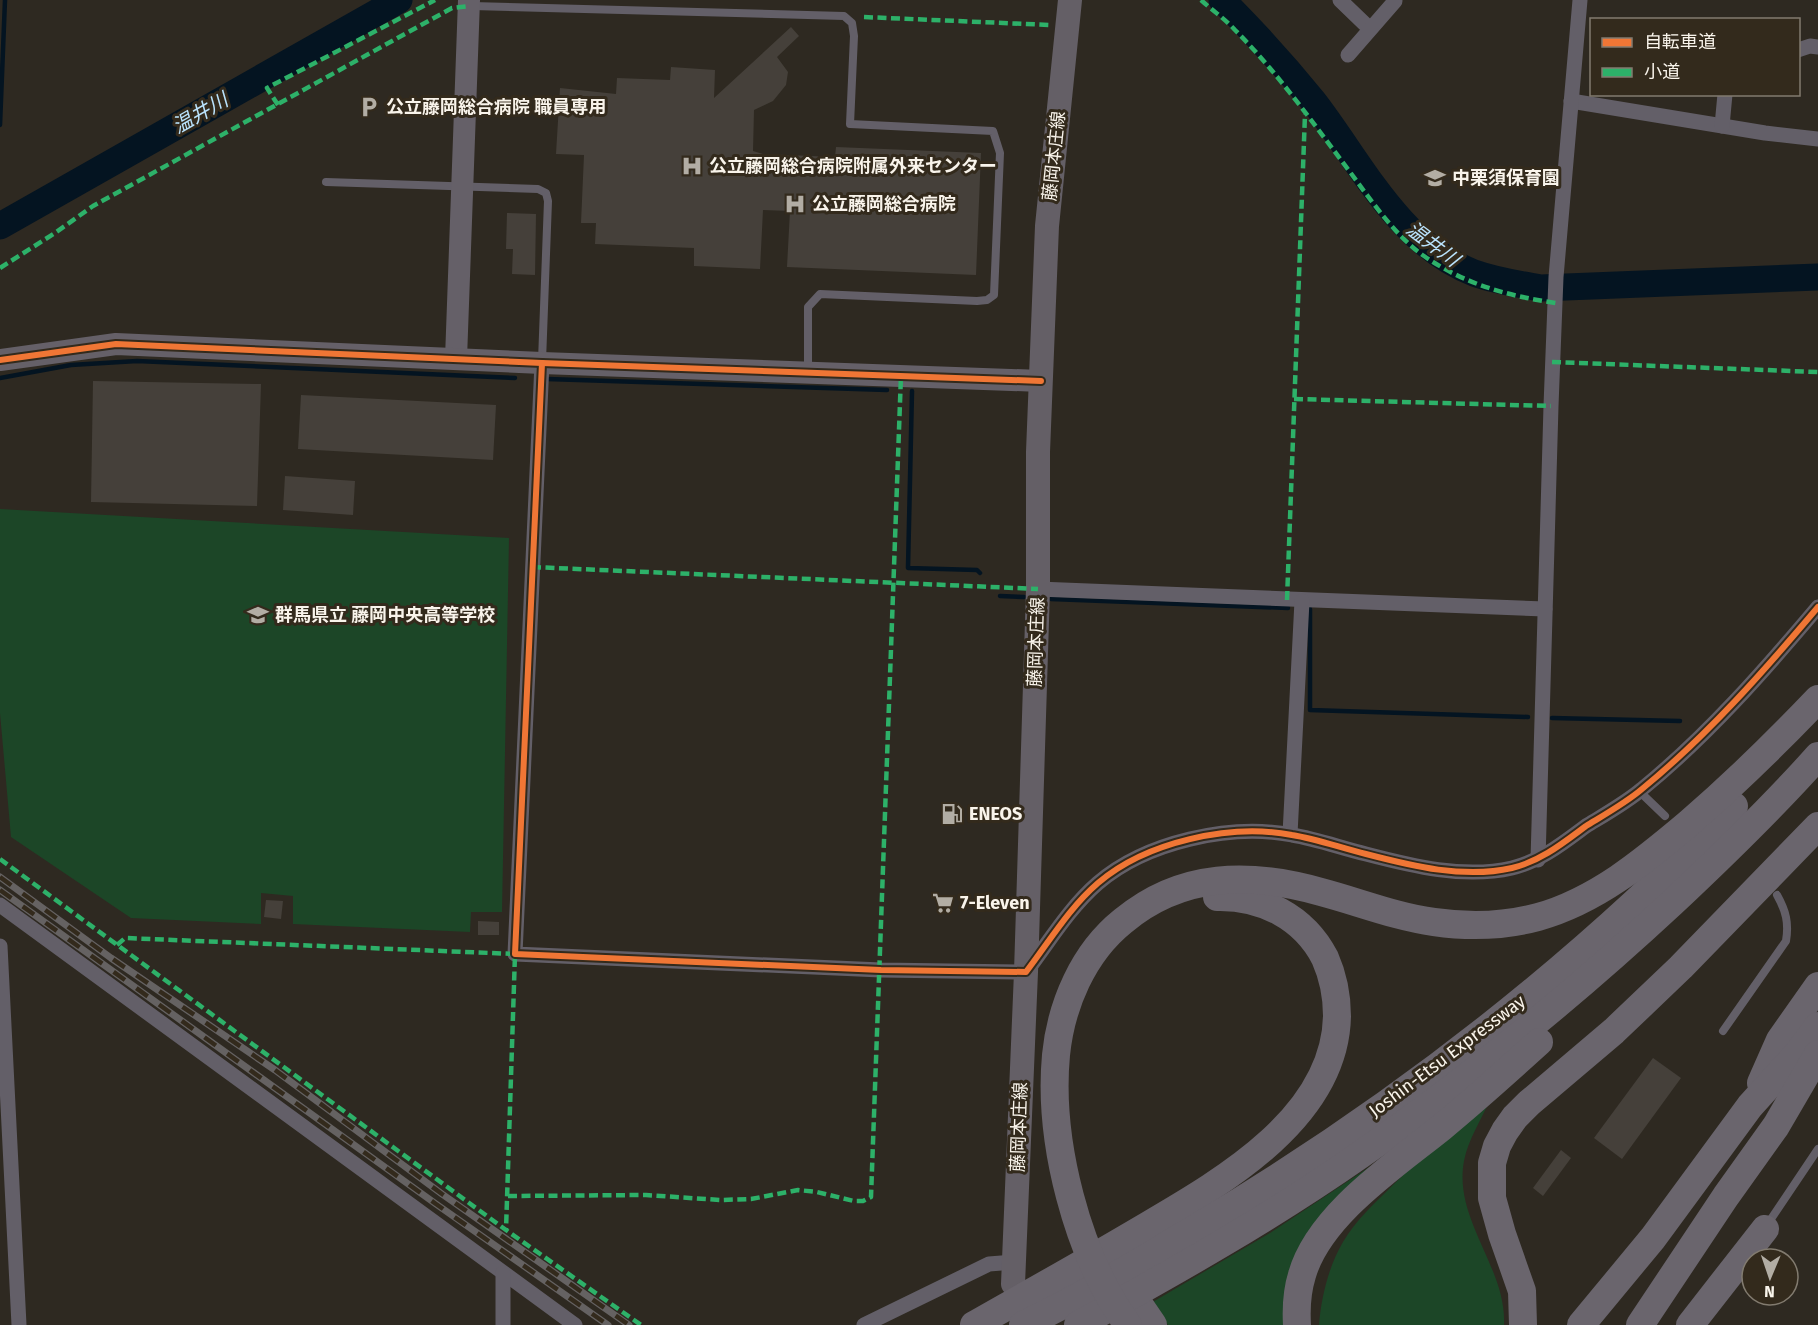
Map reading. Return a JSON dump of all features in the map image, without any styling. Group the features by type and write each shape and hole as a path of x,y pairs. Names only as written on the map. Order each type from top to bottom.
{"highway":[{"path":"1128,1325 1097,1270 1077,1219 1061,1148 1055,1092 1057,1048 1068,1003 1085,963 1114,928 1141,907 1162,895 1194,884 1217,880 1290,884 1433,922 1487,925 1512,922 1565,908 1637,865 1720,795 1818,699"},
{"name":"Joshin-Etsu Expressway","path":"1078,1325 1177,1255 1256,1192 1343,1135 1488,1028 1608,927 1663,876 1727,813 1818,717"},
{"name":"Joshin-Etsu Expressway","path":"1033,1320 1177,1255 1329,1176 1431,1105 1518,1037 1614,956 1742,835 1818,756"},
{"path":"1524,1325 1522,1291 1491,1198 1492,1163 1505,1131 1529,1103 1614,1030 1681,967 1818,826"},
{"path":"1297,1325 1297,1300 1302,1273 1320,1239 1349,1204 1542,1040 1649,936 1742,835"},
{"path":"974,1325 1042,1287 1156,1220 1237,1168 1293,1119 1317,1084 1333,1045 1336,1026 1334,987 1329,967 1308,933 1294,920 1259,901 1218,896 1196,899 1154,915 1120,943 1095,978 1081,1014 1072,1064 1072,1100 1085,1178 1102,1234 1113,1259 1125,1284 1153,1325"},
{"path":"1750,1106 1780,1040 1818,986"},
{"path":"1581,1325 1653,1238 1750,1106 1799,1052 1818,1026"},
{"path":"1640,1325 1776,1126 1818,1054"},
{"path":"1776,1126 1818,1086"},
{"path":"1690,1325 1765,1229"},
{"path":"1600,1325 1653,1238"},
{"path":"1627,1325 1683,1259"}],"main road":[{"name":"藤岡本庄線","path":"1013,1273 1026,972 1047,226 1070,0"}],"street":[{"path":"1340,0 1370,28"},
{"path":"1538,860 1556,277 1580,0"},
{"path":"1348,55 1395,1"},
{"path":"456,359 470,3"},
{"path":"1800,49 1810,46 1818,47"},
{"path":"1722,126 1725,96"},
{"path":"1571,100 1722,126 1818,139"},
{"path":"0,360 116,344 542,363 1041,381"},
{"path":"542,363 515,954 893,970 1026,972 1068,914 1099,882 1137,858 1173,843 1212,834 1254,832 1290,834 1410,866 1447,871 1510,868 1538,860 1640,792 1684,753 1818,608"},
{"path":"1038,589 1545,609"},
{"path":"1290,834 1302,601"},
{"path":"0,905 575,1325"},
{"path":"0,946 19,1325"},
{"path":"864,1325 989,1264 1013,1273"},
{"path":"503,1273 503,1325"}],"lane":[{"path":"470,3 844,16 852,23 854,36 850,124 993,131 1000,153 994,295 987,300 977,302 820,294 808,307 808,373"},
{"path":"326,182 538,189 546,193 548,201 542,363"},
{"path":"1640,792 1665,816"},
{"path":"1723,1031 1786,941 1788,925 1786,910 1777,895"},
{"path":"1765,1229 1818,1149"}],"green space":[{"name":"群馬県立 藤岡中央高等学校","path":"0,509 509,538 502,912 471,912 470,932 293,924 293,896 261,893 261,924 131,918 11,837 0,713"},
{"path":"1491,1098 1466,1153 1463,1182 1466,1203 1497,1283 1503,1304 1504,1325 1319,1325 1330,1271 1338,1251 1354,1226 1416,1163"},
{"path":"1404,1144 1362,1179 1286,1325 1168,1325 1151,1303 1270,1233"}],"building":[{"path":"791,27 799,36 777,57 788,72 786,85 773,101 754,110 753,151 763,154 835,157 836,147 981,153 976,275 787,267 790,211 763,210 760,269 694,266 694,248 595,244 596,223 581,223 584,155 556,154 560,88 616,94 617,78 670,80 671,67 715,70 714,98"},
{"path":"507,213 536,214 535,275 512,274 513,249 506,249"},
{"path":"93,381 261,384 257,506 91,502"},
{"path":"301,395 496,405 493,460 298,449"},
{"path":"285,476 355,481 353,515 283,510"},
{"path":"266,900 283,901 281,919 264,917"},
{"path":"478,921 499,922 499,935 478,935"},
{"path":"1653,1058 1681,1078 1622,1159 1594,1138"},
{"path":"1561,1150 1571,1158 1543,1196 1533,1188"}],"waterway":[{"path":"0,125 5,0"},
{"name":"温井川","path":"0,226 399,0"},
{"name":"温井川","path":"1222,0 1314,102 1365,175 1402,222 1447,260 1474,273 1541,288 1818,277"},
{"path":"0,378 71,365 137,361 515,378"},
{"path":"547,379 887,390"},
{"path":"912,391 908,568 977,570 980,573"},
{"path":"1000,596 1024,597"},
{"path":"1051,599 1288,608"},
{"path":"1310,609 1310,710 1528,717"},
{"path":"1552,718 1680,721"}],"railway":[{"path":"0,877 111,958 275,1070 442,1194 629,1325"},
{"path":"0,890 608,1325"}],"marked path":[{"path":"278,105 267,88 435,0"},
{"path":"1201,0 1231,26 1263,61 1380,211 1412,247 1439,266 1471,281 1521,297 1556,303"},
{"path":"0,268 93,206 452,8 470,6"},
{"path":"864,17 1050,25"},
{"path":"1287,600 1305,114"},
{"path":"1552,362 1818,372"},
{"path":"508,1196 646,1195 720,1200 751,1199 798,1190 854,1201 863,1201 871,1197 901,375"},
{"path":"1294,399 1551,406"},
{"path":"532,567 1038,589"},
{"path":"0,859 506,1230 641,1325"},
{"path":"117,945 125,938 515,954 506,1230"}],"cycle path":[{"path":"0,360 116,344 542,363 1041,381"},
{"path":"542,363 515,954 881,970 1026,972 1069,914 1098,883 1140,857 1190,839 1216,834 1268,832 1301,837 1438,870 1475,872 1512,868 1533,861 1551,851 1629,799 1666,769 1734,702 1818,607"}],"place":[{"name":"公立藤岡総合病院 職員専用","path":"369,107"},
{"name":"公立藤岡総合病院附属外来センター","path":"692,166"},
{"name":"中栗須保育園","path":"1435,178"},
{"name":"公立藤岡総合病院","path":"795,204"},
{"name":"群馬県立 藤岡中央高等学校","path":"258,615"},
{"name":"ENEOS","path":"952,814"},
{"name":"7-Eleven","path":"943,903"}]}
